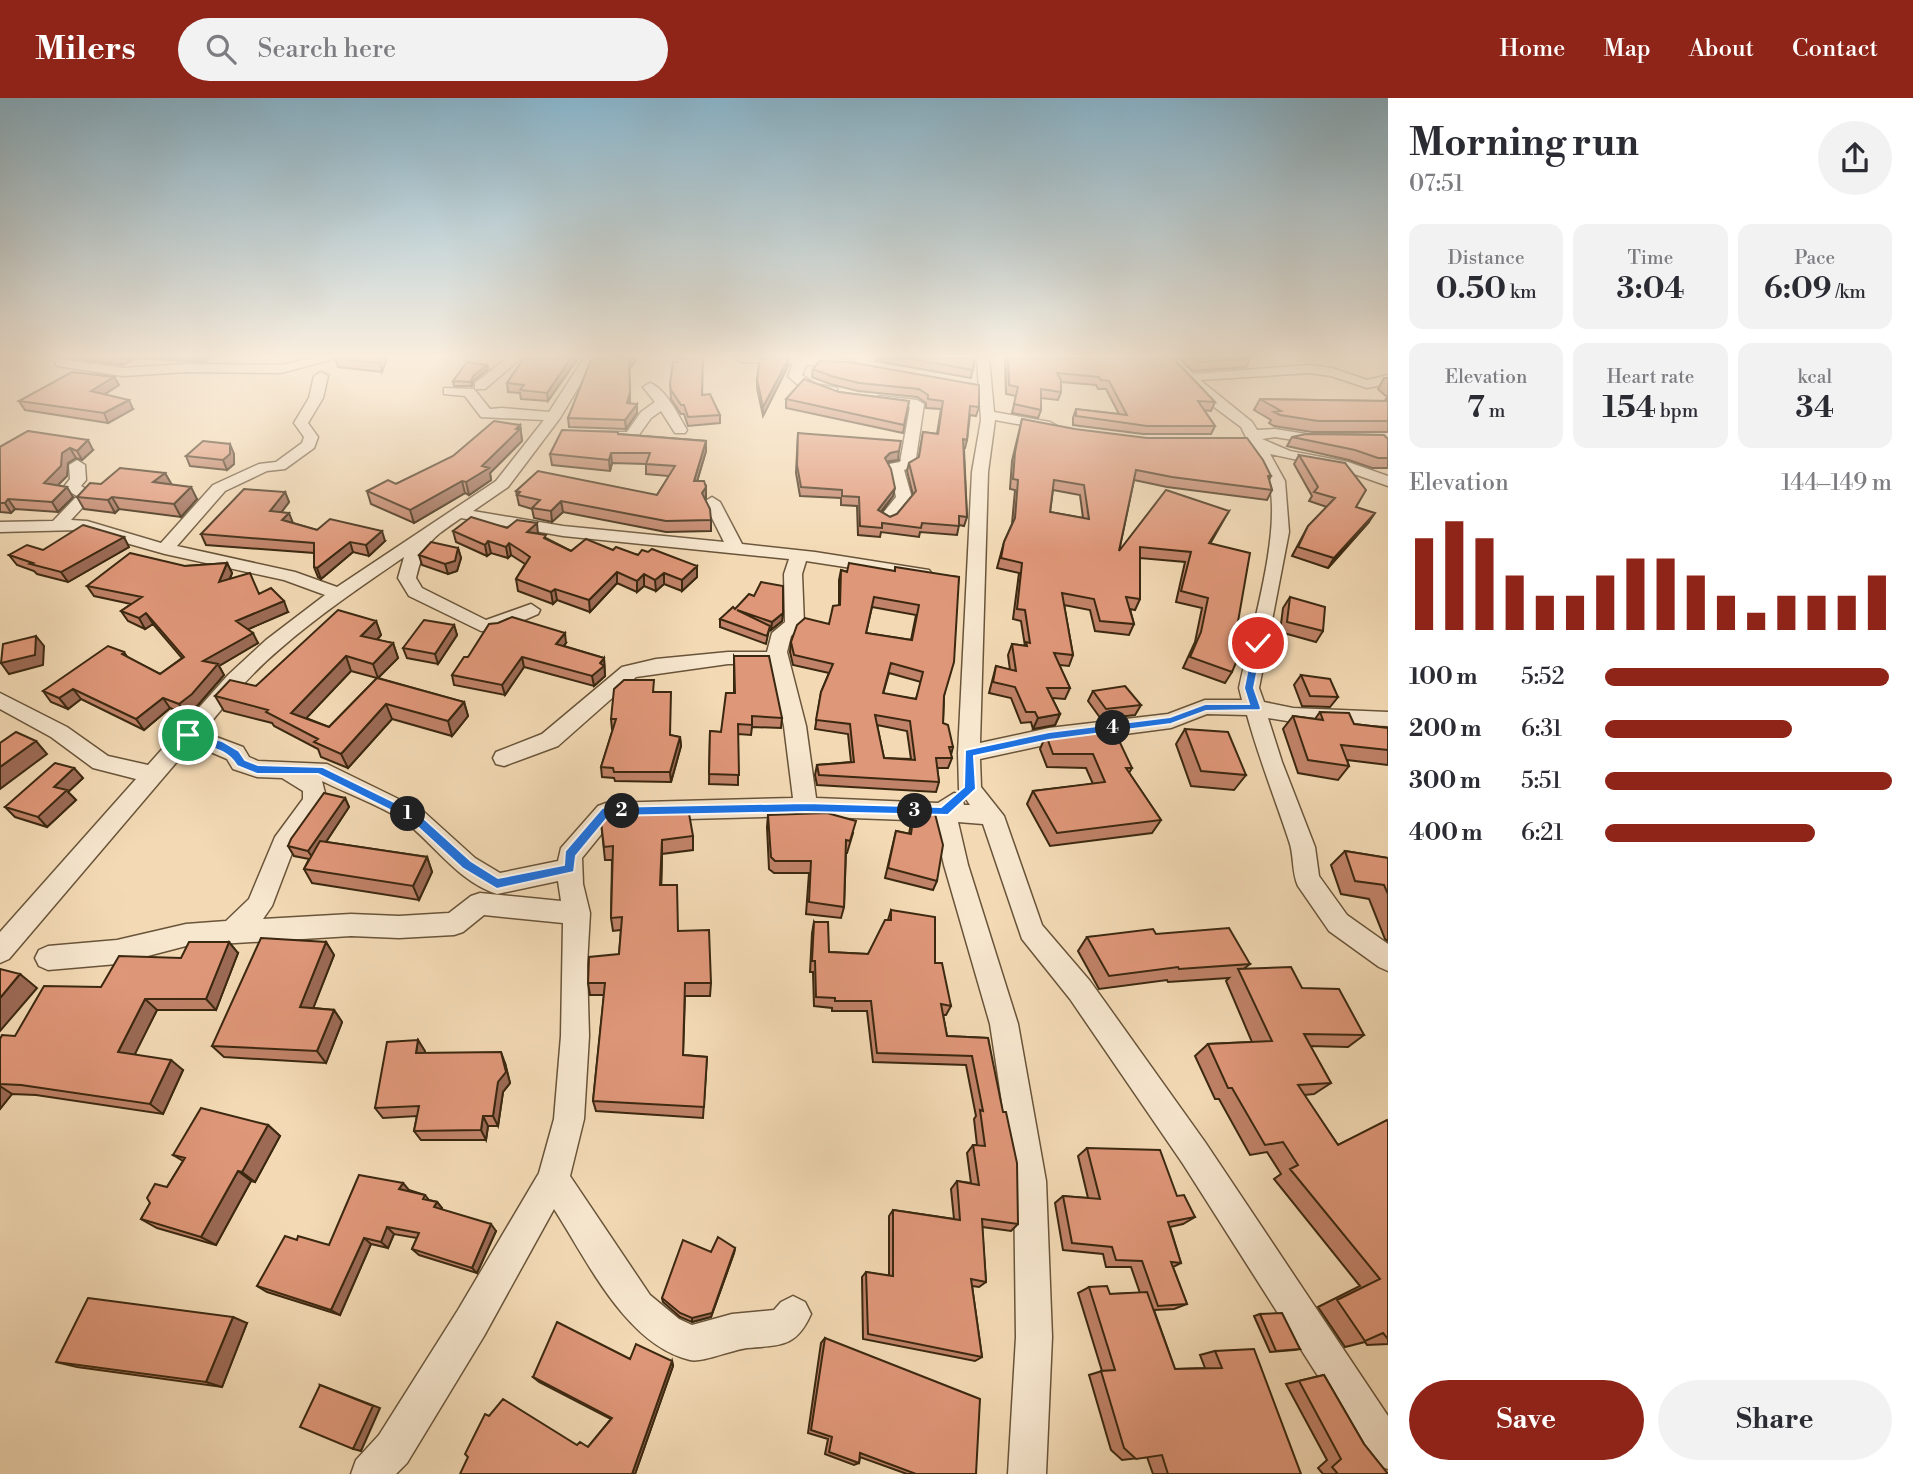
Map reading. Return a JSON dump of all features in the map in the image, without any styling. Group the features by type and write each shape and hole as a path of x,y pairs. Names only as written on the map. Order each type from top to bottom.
{"street":[{"path":"165,549 219,488 264,467 280,466 309,445 311,437 301,422"},
{"path":"540,422 550,425"},
{"path":"0,951 234,680 273,644 393,555 422,539 502,484 552,422"},
{"path":"580,434 631,436 641,422"},
{"path":"675,422 680,430"},
{"path":"887,518 904,498 900,477 894,467 907,465 914,422"},
{"path":"987,422 970,581 970,789 992,816 1031,931 1080,990 1194,1153 1388,1450"},
{"path":"1025,422 1070,431"},
{"path":"1243,422 1276,481 1281,510 1281,532 1249,688 1271,762 1303,847 1307,879 1338,923 1388,959"},
{"path":"1230,442 1275,433 1312,439 1382,435 1388,437"},
{"path":"1253,438 1287,455 1343,465 1388,481"},
{"path":"57,526 87,494 71,488 78,480 77,466"},
{"path":"712,502 736,549"},
{"path":"458,513 574,533 799,555 937,576"},
{"path":"0,527 81,526 165,549 289,576 340,594"},
{"path":"422,539 412,558 407,578 415,592 481,625 492,627 531,610"},
{"path":"799,555 793,574 795,624 782,633 778,658 795,726 798,765 806,807"},
{"path":"504,758 550,740 629,672 656,666 728,658 778,658"},
{"path":"0,700 59,732 101,762 153,775"},
{"path":"969,753 1049,736 1171,721 1205,707 1256,708 1293,715 1388,719"},
{"path":"188,735 218,744 235,753 241,763 257,769 319,770 415,817 466,865 497,884 570,869"},
{"path":"231,933 259,906 284,844 315,801 314,787 299,775 284,769"},
{"path":"944,811 970,789"},
{"path":"370,1474 393,1449 464,1335 552,1179 569,1119 575,1036 574,965 577,913 570,884 570,855 606,812 806,807 944,811 992,816"},
{"path":"944,811 956,865 1004,1024 1030,1181 1034,1337 1027,1474"},
{"path":"48,958 117,952 186,935 351,925 399,927 454,924 480,904 577,913"},
{"path":"552,1179 639,1307 666,1332 692,1343 732,1332 783,1327 793,1314"}],"building":[{"path":"493,422 520,425 516,429 520,429 482,466 489,468 410,510 367,491 388,480 396,484 453,456"},
{"path":"940,422 969,422 967,440 963,439 967,517 959,516 959,526 922,523 921,528 882,523 882,528 860,526 859,497 842,496 842,490 801,487 797,465 798,433 901,441 899,451 890,453 885,458 891,469 895,488 878,510 890,517 897,514 916,491 909,463 919,457 923,432 938,434"},
{"path":"1021,422 1039,422 1147,438 1247,438 1271,476 1268,476 1272,490 1136,470 1119,551 1166,490 1229,511 1209,543 1250,553 1236,633 1241,634 1238,658 1232,672 1190,657 1201,632 1208,598 1181,591 1191,552 1140,547 1140,599 1126,597 1134,624 1100,621 1094,599 1062,593 1073,655 1054,653 1070,688 1047,688 1060,714 1038,718 1035,712 1026,712 1015,687 993,682 996,666 1016,671 1012,644 1027,646 1026,642 1030,643 1025,610 1017,609 1022,563 1001,558 1004,542 1015,518 1018,480 1013,479","holes":["1054,480 1084,485 1089,519 1050,512"]},
{"path":"1120,422 1212,422 1215,426 1147,426"},
{"path":"562,430 618,432 706,441 694,481 704,481 706,487 702,493 710,509 711,520 666,521 561,501 551,511 532,508 540,500 517,495 520,492 516,491 538,471 657,495 675,466 646,464 650,453 611,453 609,460 550,454"},
{"path":"28,431 88,440 77,451 70,448 62,453 61,466 44,483 67,487 52,502 8,499 5,503 0,503 0,447"},
{"path":"1306,434 1384,435 1388,439 1388,458 1378,458 1355,450 1292,437"},
{"path":"203,441 230,444 230,454 223,460 186,456"},
{"path":"1299,455 1345,463 1366,490 1356,507 1375,513 1334,558 1298,547 1308,526 1335,498 1314,492 1318,487"},
{"path":"120,468 165,473 153,482 191,487 174,504 112,497 108,500 77,497 90,483 101,484"},
{"path":"244,489 285,492 270,511 289,513 282,520 317,530 330,519 382,531 366,545 350,542 317,568 314,567 314,543 201,534"},
{"path":"471,517 507,528 517,520 537,523 527,532 546,535 544,538 571,551 586,539 613,550 616,547 638,555 642,550 648,552 652,549 697,566 682,580 664,573 655,580 644,574 637,581 617,572 589,600 555,589 551,592 516,579 530,557 509,543 506,547 488,541 485,545 453,531"},
{"path":"83,525 124,537 61,572 9,555 27,545 43,550"},
{"path":"431,542 458,548 455,561 445,564 419,555"},
{"path":"130,553 185,566 227,563 219,582 250,573 259,594 271,588 284,601 236,621 253,633 203,661 218,664 192,694 179,704 163,698 136,719 73,689 59,698 43,691 108,646 124,652 122,654 160,674 184,657 146,613 139,618 121,611 142,597 87,586"},
{"path":"849,563 895,571 895,567 959,577 954,662 944,696 943,723 948,725 953,747 949,747 952,758 936,758 939,782 819,775 817,765 854,762 850,724 816,720 821,692 833,664 794,655 791,642 797,625 805,618 829,624 833,606 840,605 841,570 847,572","holes":["874,597 919,605 912,640 866,633","891,663 923,672 916,699 883,693","875,715 910,721 915,760 884,758"]},
{"path":"761,582 783,586 783,613 772,622 737,610 770,626 767,636 720,619 733,607 735,609 749,594 754,596"},
{"path":"1290,597 1325,607 1323,631 1287,622"},
{"path":"338,610 376,621 361,636 393,643 373,664 346,656 291,713 329,727 377,678 464,702 448,721 386,704 341,754 314,742 318,739 266,712 268,710 215,696 230,680 256,686"},
{"path":"512,617 565,633 556,644 604,658 600,663 604,666 592,676 522,657 502,685 452,675 464,657 468,657 489,624"},
{"path":"424,620 454,625 435,654 403,648"},
{"path":"36,636 35,655 1,663 3,644"},
{"path":"734,656 769,656 782,718 752,716 752,725 738,724 739,775 709,774 710,731 721,732 726,693 735,693"},
{"path":"1301,675 1330,679 1338,697 1310,696"},
{"path":"624,680 654,680 653,692 671,692 670,735 680,737 670,772 614,772 613,768 601,767 616,719 611,719 614,689"},
{"path":"1125,686 1141,705 1106,709 1093,691"},
{"path":"1320,712 1349,713 1354,724 1388,728 1388,750 1341,745 1349,766 1308,760 1293,716 1323,720"},
{"path":"1185,729 1228,732 1246,775 1201,771"},
{"path":"1114,730 1132,768 1126,768 1161,820 1057,833 1033,791 1105,782 1093,754 1053,754 1046,735"},
{"path":"16,732 36,741 0,767 0,743"},
{"path":"55,763 74,768 54,787 67,790 38,817 5,807"},
{"path":"324,793 345,798 308,851 288,846 291,839"},
{"path":"688,808 693,836 662,840 660,885 677,885 678,931 709,930 711,983 685,983 683,1055 707,1057 704,1107 593,1101 605,983 588,983 589,957 619,954 622,917 611,918 613,846 604,847 601,822 605,817 623,816 622,812"},
{"path":"827,813 856,821 850,841 846,840 844,907 809,902 811,861 775,861 771,857 768,815"},
{"path":"914,813 935,814 943,845 937,881 888,868 896,831 911,834"},
{"path":"320,841 427,857 413,886 304,869"},
{"path":"1345,851 1388,858 1388,894 1384,885 1355,881"},
{"path":"891,910 935,917 935,963 942,963 951,1006 941,1004 947,1036 988,1038 1003,1112 1006,1112 1017,1163 1018,1224 982,1219 986,1282 971,1279 982,1357 868,1334 866,1272 893,1276 893,1210 960,1220 957,1181 979,1185 973,1145 985,1146 980,1110 983,1111 972,1056 877,1053 871,1001 835,1001 835,998 816,997 815,961 812,961 814,922 828,922 829,952 868,954 885,920 891,920"},
{"path":"1229,928 1250,964 1178,967 1109,976 1087,937 1153,929 1156,934"},
{"path":"261,938 326,942 300,1007 334,1010 317,1051 212,1046"},
{"path":"189,942 229,942 206,999 145,999 118,1052 171,1060 150,1104 0,1084 0,1039 2,1035 15,1036 44,986 101,987 119,956 181,958"},
{"path":"1291,967 1302,988 1339,989 1364,1035 1304,1034 1331,1083 1298,1085 1338,1145 1388,1121 1388,1339 1383,1333 1365,1341 1337,1300 1380,1279 1290,1169 1298,1165 1283,1142 1265,1145 1232,1088 1228,1088 1208,1044 1272,1041 1238,969"},
{"path":"0,969 20,974 0,998"},
{"path":"418,1040 416,1053 501,1052 506,1072 498,1082 493,1116 483,1116 481,1130 414,1131 419,1106 375,1108 387,1042"},
{"path":"201,1108 268,1125 242,1172 238,1171 201,1237 141,1219 150,1203 147,1198 155,1184 167,1187 185,1158 173,1155"},
{"path":"1087,1148 1160,1150 1177,1196 1184,1195 1195,1217 1168,1222 1181,1263 1171,1262 1187,1304 1158,1306 1142,1261 1116,1260 1112,1247 1072,1243 1063,1196 1100,1199"},
{"path":"359,1175 403,1183 399,1189 425,1195 423,1199 437,1202 434,1207 491,1224 472,1268 412,1249 419,1233 387,1227 381,1242 364,1238 331,1310 257,1286 285,1236 297,1240 298,1236 329,1245"},
{"path":"718,1237 735,1248 712,1313 692,1318 680,1313 662,1298 683,1240 711,1252"},
{"path":"1107,1286 1110,1294 1147,1292 1175,1369 1222,1368 1215,1351 1254,1349 1301,1474 1168,1474 1162,1455 1136,1459 1124,1448 1101,1371 1115,1370 1089,1287"},
{"path":"88,1298 233,1317 206,1382 56,1362"},
{"path":"1282,1313 1300,1349 1276,1351 1260,1314"},
{"path":"557,1322 630,1359 636,1344 672,1361 632,1474 460,1474 468,1457 465,1454 485,1414 489,1416 503,1399 577,1445 580,1442 588,1447 612,1418 533,1377"},
{"path":"825,1338 980,1399 976,1474 916,1474 860,1453 859,1463 829,1452 832,1437 811,1430"},
{"path":"1324,1375 1364,1444 1388,1474 1338,1474 1332,1467 1341,1459 1299,1381"},
{"path":"320,1385 373,1406 353,1449 300,1427"}],"route":[{"path":"188,735 218,744 235,753 241,763 257,769 319,770 415,817 466,865 497,884 542,872 570,869 570,855 606,812 806,807 944,811 970,789 969,753 1049,736 1171,721 1205,707 1256,708 1249,688 1258,643"}]}
